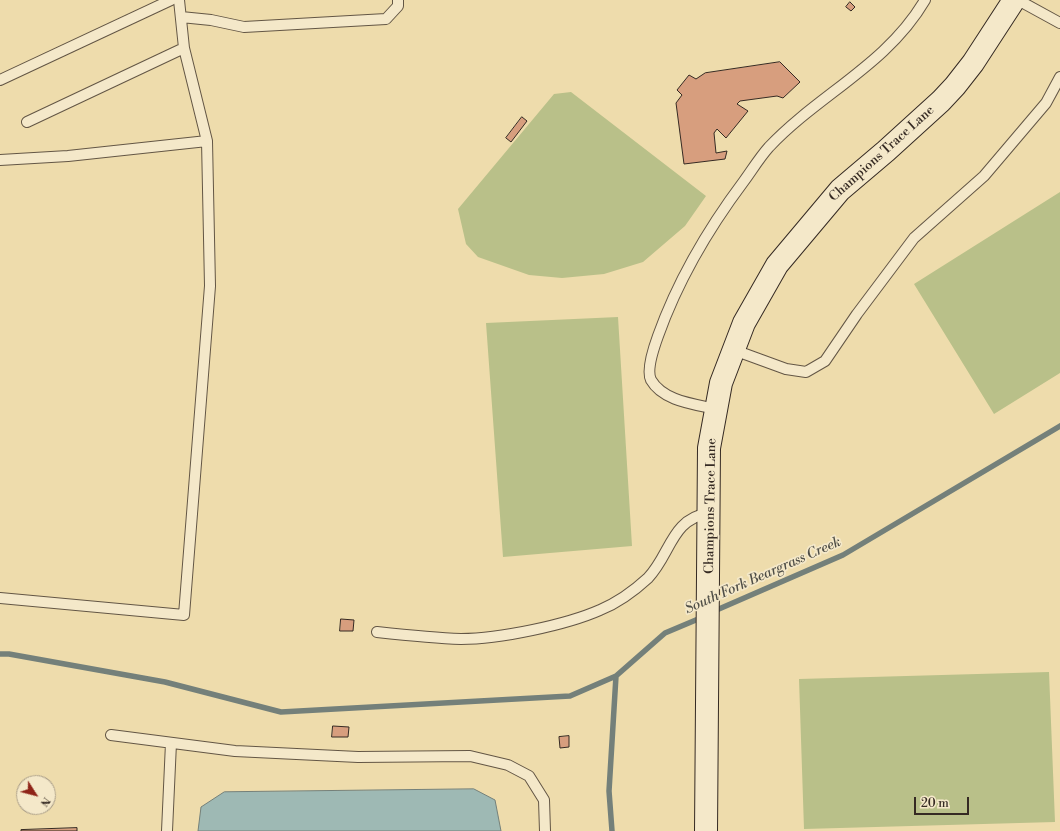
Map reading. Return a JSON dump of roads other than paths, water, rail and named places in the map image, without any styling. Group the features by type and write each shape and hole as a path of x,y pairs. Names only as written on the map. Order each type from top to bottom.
{"street":[{"name":"Champions Trace Lane","path":"706,831 709,448 722,383 744,323 777,265 820,211 840,190 919,121 955,86 973,64 1014,0"}],"lane":[{"path":"0,80 171,0"},
{"path":"0,598 184,615 210,286 206,140 184,48 179,0"},
{"path":"181,17 211,20 244,27 386,19 398,6 398,0"},
{"path":"716,409 678,400 660,392 650,379 651,356 671,301 700,246 732,197 769,147 803,115 860,73 897,39 925,0"},
{"path":"1018,0 1060,23"},
{"path":"27,122 184,48"},
{"path":"734,350 786,369 806,372 825,361 856,314 914,238 984,176 1046,104 1060,77"},
{"path":"0,160 68,156 206,140"},
{"path":"377,632 462,639 495,637 568,621 601,610 635,589 648,577 658,565 671,538 684,524 697,515 709,513"},
{"path":"111,736 236,751 358,757 470,756 508,765 529,776 544,800 545,831"},
{"path":"167,831 171,743"}],"water":[{"path":"474,789 495,800 501,831 198,831 201,807 224,792"}],"waterway":[{"name":"South Fork Beargrass Creek","path":"712,612 843,555 1060,426"},
{"name":"South Fork Beargrass Creek","path":"612,831 609,791 616,676 665,633 703,617"},
{"path":"0,654 9,654 165,682 281,712 570,696 616,676"}]}
